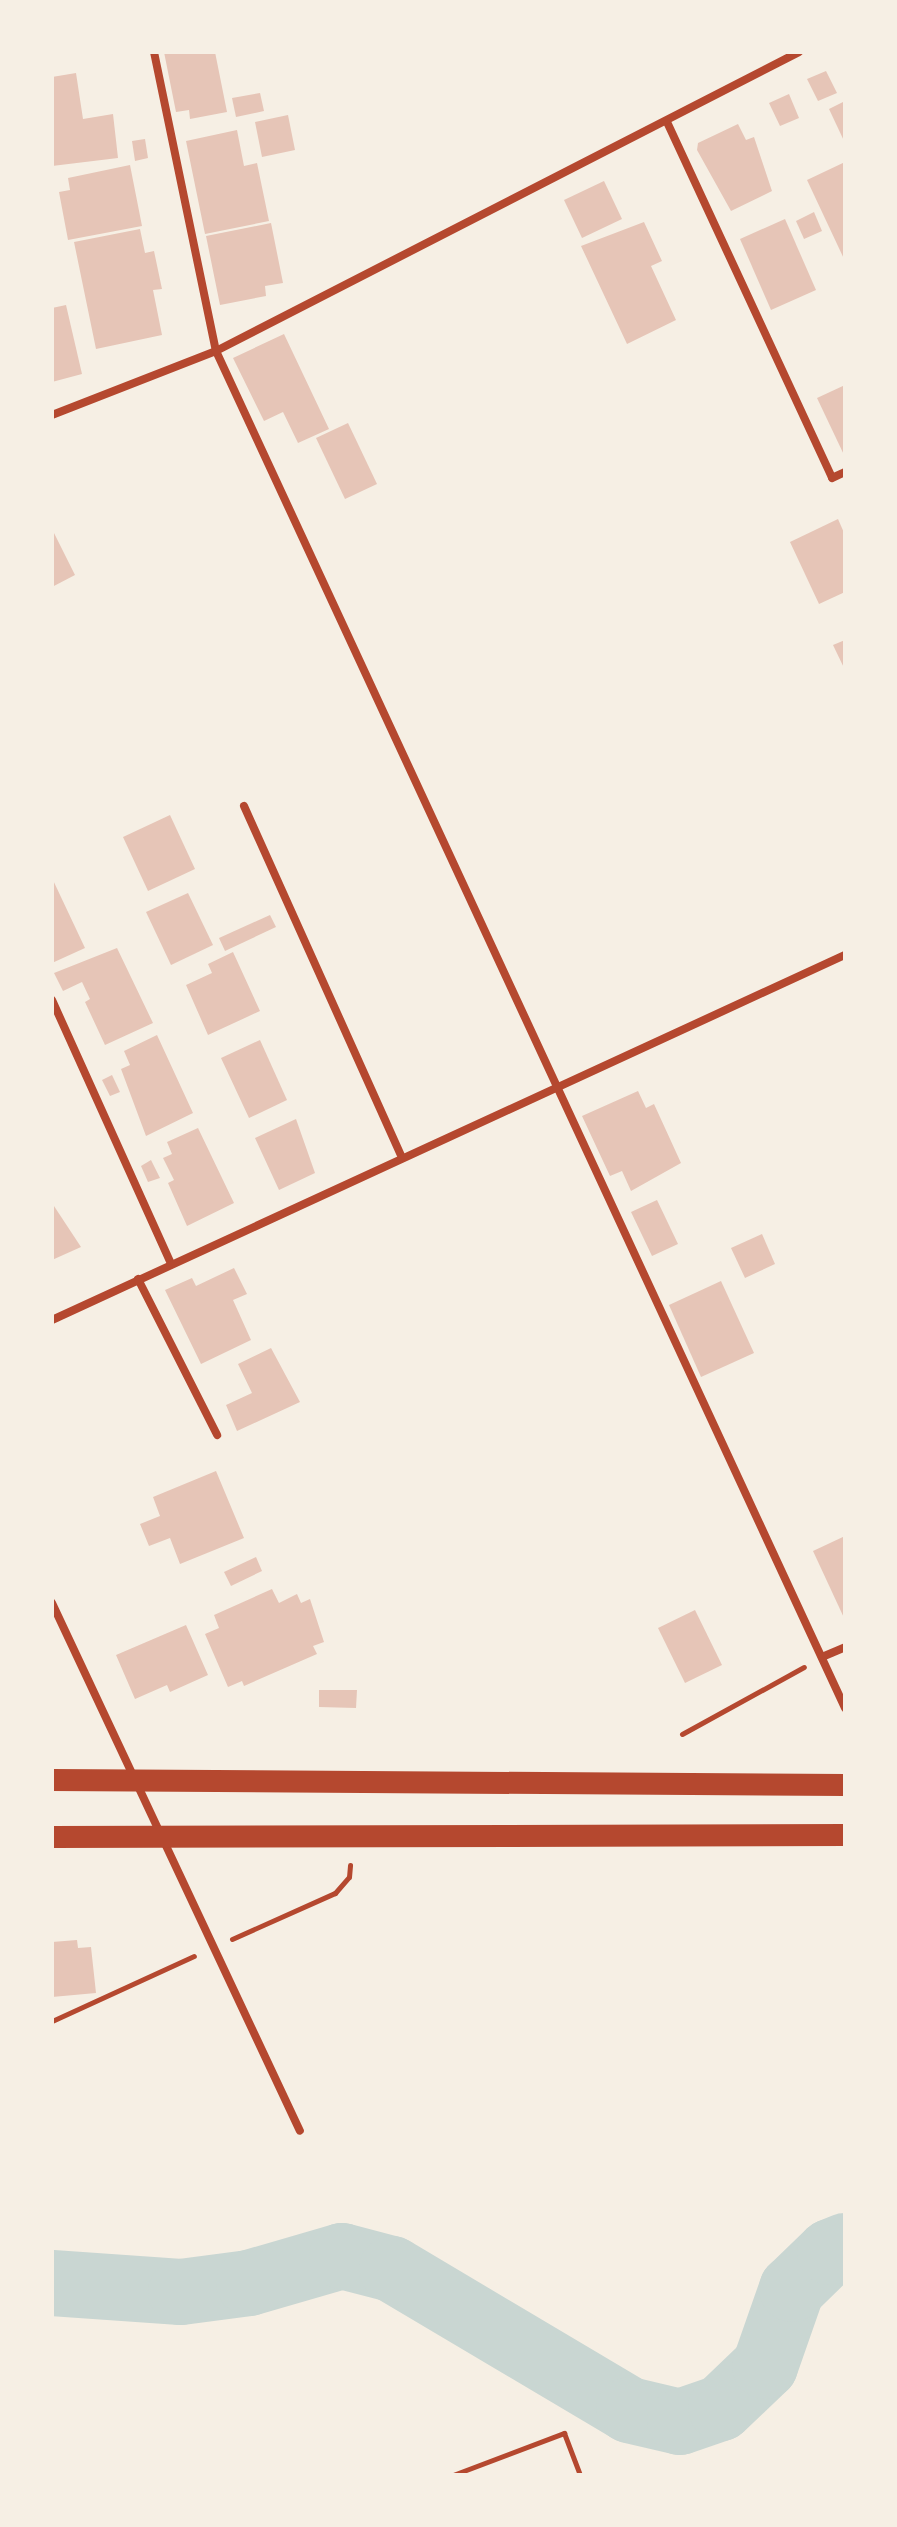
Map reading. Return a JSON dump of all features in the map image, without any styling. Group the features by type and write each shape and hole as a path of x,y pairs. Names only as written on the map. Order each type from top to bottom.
{"highway":[{"path":"52,1780 845,1785"},
{"path":"52,1837 845,1835"}],"street":[{"path":"154,52 216,351 845,1708"},
{"path":"52,415 216,351 799,52"},
{"path":"667,122 832,478 845,472"},
{"path":"244,806 402,1158"},
{"path":"52,1320 845,955"},
{"path":"52,1000 171,1264"},
{"path":"138,1279 217,1435"},
{"path":"52,1603 300,2131"},
{"path":"822,1657 845,1647"}],"path":[{"path":"682,1734 822,1657"},
{"path":"453,2475 564,2433 580,2475"}],"building":[{"path":"164,52 215,52 227,112 190,119 189,110 176,112"},
{"path":"826,71 837,93 818,101 807,79"},
{"path":"76,73 83,119 113,114 118,158 52,166 52,77"},
{"path":"260,93 264,111 236,117 232,98"},
{"path":"789,94 799,118 780,126 769,103"},
{"path":"845,101 845,143 829,109"},
{"path":"288,115 295,150 262,157 255,122"},
{"path":"738,124 746,140 754,137 772,191 731,211 697,150 698,143"},
{"path":"237,130 244,166 257,163 269,221 205,234 186,141"},
{"path":"145,139 148,158 135,161 132,141"},
{"path":"845,162 845,261 807,180"},
{"path":"130,165 142,226 68,240 59,192 70,190 68,178"},
{"path":"604,181 622,219 582,238 564,200"},
{"path":"814,212 822,231 804,239 796,221"},
{"path":"785,219 816,290 771,310 740,239"},
{"path":"644,222 662,261 651,266 676,320 627,344 581,246"},
{"path":"271,223 283,283 265,286 266,296 220,305 206,236"},
{"path":"140,229 145,253 154,251 162,289 153,290 162,335 96,349 74,242"},
{"path":"66,305 82,374 52,382 52,308"},
{"path":"284,334 329,429 298,443 283,412 264,421 233,358"},
{"path":"845,385 845,457 817,398"},
{"path":"348,423 377,484 345,499 316,438"},
{"path":"838,519 845,535 845,592 819,604 790,542"},
{"path":"52,529 75,575 52,587"},
{"path":"845,640 845,670 833,645"},
{"path":"170,815 195,869 148,891 123,837"},
{"path":"52,878 85,948 52,963"},
{"path":"188,893 213,945 171,965 146,912"},
{"path":"270,915 276,927 225,951 219,938"},
{"path":"117,948 153,1023 105,1045 85,1002 90,999 82,982 63,991 54,973"},
{"path":"233,952 260,1011 208,1035 186,985 212,973 208,964"},
{"path":"157,1035 193,1113 146,1136 121,1069 130,1065 124,1051"},
{"path":"260,1040 287,1100 249,1118 221,1058"},
{"path":"112,1075 120,1092 110,1096 102,1080"},
{"path":"638,1091 646,1108 654,1104 681,1163 631,1191 622,1171 610,1176 582,1116"},
{"path":"296,1119 315,1173 279,1190 255,1138"},
{"path":"198,1128 234,1203 187,1226 168,1183 174,1180 163,1158 172,1154 167,1142"},
{"path":"151,1160 160,1178 148,1182 141,1166"},
{"path":"657,1200 678,1244 652,1256 631,1212"},
{"path":"52,1203 81,1247 52,1260"},
{"path":"762,1234 775,1264 745,1278 731,1248"},
{"path":"234,1268 247,1294 233,1300 251,1340 201,1364 165,1290 192,1278 196,1286"},
{"path":"721,1281 754,1353 701,1377 669,1305"},
{"path":"271,1348 300,1402 237,1431 226,1405 252,1393 238,1364"},
{"path":"216,1471 244,1538 180,1564 170,1538 149,1546 140,1524 160,1516 153,1497"},
{"path":"845,1536 845,1620 813,1551"},
{"path":"256,1557 262,1571 231,1586 224,1572"},
{"path":"272,1589 279,1603 297,1594 301,1603 310,1599 324,1642 313,1646 317,1654 244,1686 242,1681 228,1687 205,1634 219,1628 214,1615"},
{"path":"695,1610 722,1665 685,1683 658,1628"},
{"path":"186,1625 208,1675 170,1692 167,1685 135,1699 116,1655"},
{"path":"319,1690 357,1690 356,1708 319,1707"},
{"path":"77,1940 78,1948 91,1947 96,1993 52,1997 52,1942"}],"waterway":[{"path":"52,2283 181,2292 249,2283 342,2256 392,2269 629,2410 680,2422 721,2408 765,2366 792,2289 830,2252 845,2246"}]}
